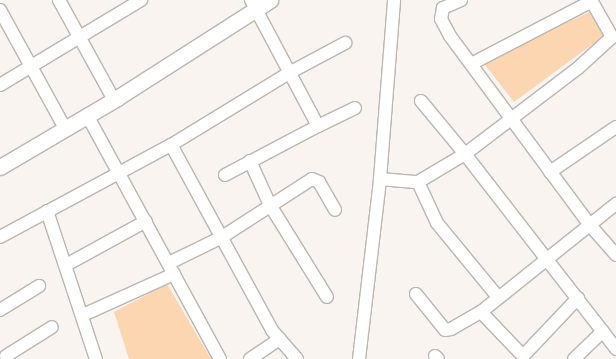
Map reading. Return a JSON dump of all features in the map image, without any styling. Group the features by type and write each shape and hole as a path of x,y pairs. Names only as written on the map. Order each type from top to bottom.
{"street":[{"path":"59,0 114,100"},
{"path":"0,85 81,38 141,0"},
{"path":"0,167 114,100 253,4 270,0"},
{"path":"359,359 380,179 394,0"},
{"path":"461,0 443,8 441,19 513,117 550,172 589,224 616,255"},
{"path":"380,179 418,182 465,154 578,68 614,36 592,1 473,63"},
{"path":"253,4 318,126"},
{"path":"0,10 34,66 65,128"},
{"path":"0,237 47,210 171,145 289,73 345,43"},
{"path":"421,101 465,154 616,349"},
{"path":"225,175 355,108"},
{"path":"87,115 172,268 220,359"},
{"path":"550,172 616,127"},
{"path":"171,145 280,339 297,359"},
{"path":"250,161 270,205 327,297"},
{"path":"83,315 172,268 270,205 316,179 335,210"},
{"path":"418,182 437,223 498,298"},
{"path":"416,294 445,330 481,312 546,258 616,204"},
{"path":"47,210 83,315 96,359"},
{"path":"66,265 146,221"},
{"path":"0,310 39,286"},
{"path":"481,312 522,358 578,298"},
{"path":"4,354 52,327"},
{"path":"574,359 603,331"},
{"path":"250,359 280,339"}],"shaded area":[{"path":"594,10 605,35 514,102 482,61"},
{"path":"167,284 211,359 129,359 114,312"}]}
